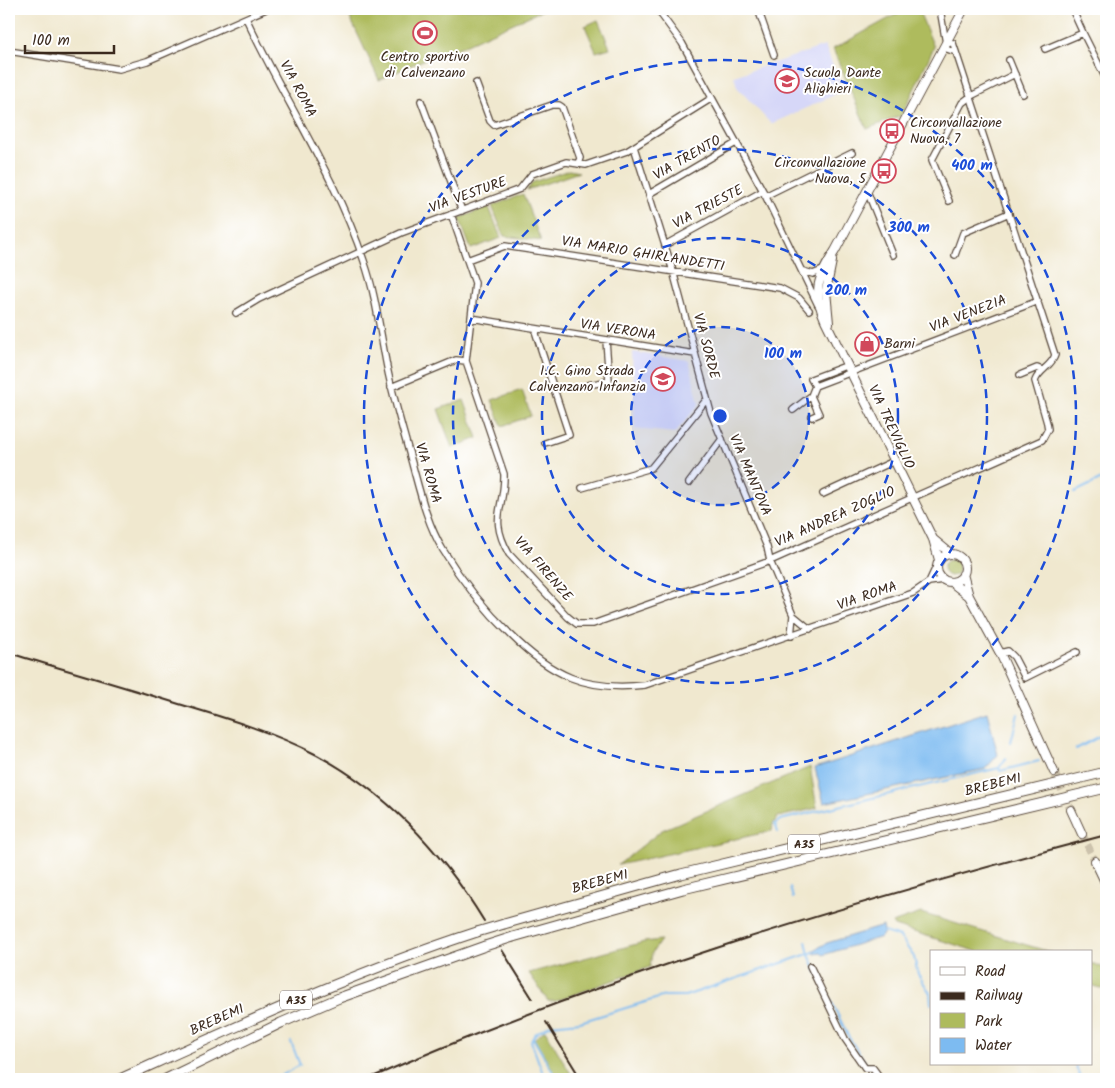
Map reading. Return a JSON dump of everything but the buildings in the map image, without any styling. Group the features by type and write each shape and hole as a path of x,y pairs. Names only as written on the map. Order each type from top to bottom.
{"highway":[{"name":"BREBEMI","path":"120,1079 294,1000 380,966 477,932 681,874 1106,772"},
{"name":"BREBEMI","path":"166,1079 281,1023 339,998 512,937 683,888 1106,788"}],"main road":[{"path":"829,325 818,285 823,270 835,252 964,9"},
{"path":"829,325 819,307 820,296 835,252"},
{"name":"VIA TREVIGLIO","path":"829,325 933,539 938,574 970,596"},
{"name":"VIA TREVIGLIO","path":"933,539 950,554 955,554 962,560 963,574 970,596 1000,653 1054,772"},
{"path":"938,564 950,554"},
{"path":"947,581 958,579 963,574"},
{"path":"1071,810 1082,834"},
{"path":"1095,861 1106,884"}],"street":[{"path":"9,51 120,69 147,61 266,9"},
{"path":"658,9 682,43 764,194 804,273 820,296"},
{"path":"758,9 774,55"},
{"path":"940,9 948,49 956,52 1055,356 1052,362 1042,370 1037,368 1020,375"},
{"path":"1072,9 1106,79"},
{"name":"VIA ROMA","path":"246,18 334,186 360,252 372,287 391,387 426,512 443,550 471,592 500,625 544,665 578,682 623,688 666,679 912,593 929,582 947,581"},
{"path":"1045,49 1083,33"},
{"path":"1009,60 1023,94"},
{"path":"949,201 932,160 962,103 971,96 1015,74"},
{"path":"476,83 490,121 494,125 552,105 558,104 562,107 580,158 578,164"},
{"name":"VIA VESTURE","path":"236,313 259,299 360,252 451,214 520,190 532,174 566,162 586,165 634,146 712,98"},
{"path":"421,101 462,211"},
{"name":"VIA TRENTO","path":"649,194 736,143"},
{"name":"VIA SORDE","path":"582,488 650,468 707,400 673,271 634,146"},
{"name":"VIA TRIESTE","path":"665,245 764,194 852,154"},
{"path":"867,191 894,255"},
{"path":"955,255 964,233 1009,213"},
{"name":"VIA FIRENZE","path":"451,214 476,283 466,361 504,474 504,488 498,517 502,542 509,554 568,617 577,624 593,624 770,561"},
{"name":"VIA MARIO GHIRLANDETTI","path":"467,260 505,246 780,288 799,298 809,310"},
{"path":"804,273 813,274 823,270"},
{"path":"804,273 818,285"},
{"name":"VIA VENEZIA","path":"849,368 1038,301"},
{"name":"VIA VERONA","path":"471,318 695,354"},
{"path":"537,329 536,334 569,435 544,443"},
{"path":"588,385 609,381 606,340"},
{"path":"391,387 456,360 466,361"},
{"path":"793,410 811,396 814,386 811,379 849,368"},
{"name":"VIA ANDREA ZOGLIO","path":"770,561 911,496 1042,440 1048,429 1035,381 1042,370"},
{"path":"811,396 819,414 812,417"},
{"name":"VIA MANTOVA","path":"707,400 767,547 770,561"},
{"path":"688,483 722,439"},
{"path":"823,494 894,461"},
{"path":"770,561 793,615 810,629"},
{"path":"929,582 938,564"},
{"path":"791,636 793,615"},
{"name":"VIA TREVIGLIO","path":"1000,653 1008,651 1014,657 1025,678 1077,652"},
{"path":"810,966 845,1039 865,1068 873,1068 881,1079"}],"shaded area":[{"name":"Scuola Dante Alighieri","path":"825,46 843,91 771,124 737,87 734,76"},
{"name":"I.C. Gino Strada - Calvenzano Infanzia","path":"632,352 689,361 699,404 675,433 635,429"}],"green space":[{"name":"Centro sportivo di Calvenzano","path":"346,9 545,9 438,57 430,57 379,80"},
{"path":"906,9 918,9 934,47 902,115 867,129 833,49"},
{"path":"598,20 610,48 596,52 585,26"},
{"path":"569,170 579,172 527,190 533,182"},
{"path":"523,194 541,241 504,236 492,206"},
{"path":"489,207 501,238 471,249 459,218"},
{"path":"522,390 531,416 502,426 492,400"},
{"path":"464,400 478,438 452,448 438,409"},
{"path":"951,560 957,562 959,568 957,574 951,576 945,574 943,568 945,562"},
{"path":"810,767 817,808 778,817 773,824 772,831 618,865 662,830"},
{"path":"921,913 1043,950 972,950 894,926 892,923"},
{"path":"661,940 652,953 650,967 556,1001 548,1001 529,973 644,942"},
{"path":"1092,964 1106,968 1106,990 1092,985"},
{"path":"545,1030 574,1079 558,1079 534,1039"}],"water":[{"path":"987,712 998,755 985,769 824,803 815,768"},
{"path":"883,926 884,932 881,937 823,955 821,953 815,954 814,950 827,943"}],"waterway":[{"path":"1075,492 1106,477"},
{"path":"1011,742 1018,714"},
{"path":"1076,749 1106,733"},
{"path":"778,832 775,824 780,820 999,768 1006,758"},
{"path":"999,768 1000,771 1039,761"},
{"path":"790,888 793,898"},
{"path":"884,932 900,937 914,957 918,974 930,993"},
{"path":"806,941 809,955 848,1036 868,1067"},
{"path":"545,1079 531,1041 535,1034 550,1025 580,1022 665,996 685,996 814,952"},
{"path":"533,1038 557,1079"},
{"path":"279,1077 300,1065 291,1042"},
{"path":"1076,1066 1081,1079"},
{"path":"871,1071 876,1079"}],"tunnel":[{"path":"1054,772 1071,810"},
{"path":"1082,834 1095,861"}],"railway":[{"path":"9,653 232,720 266,732 317,755 343,770 367,788 412,827 451,872 484,921"},
{"path":"368,1079 458,1041 640,973 918,886 1106,835"},
{"path":"502,950 532,998"},
{"path":"546,1022 581,1079"}],"place":[{"name":"Centro sportivo di Calvenzano","path":"425,33"},
{"name":"Scuola Dante Alighieri","path":"787,81"},
{"name":"Circonvallazione Nuova, 7","path":"892,131"},
{"name":"Circonvallazione Nuova, 5","path":"884,171"},
{"name":"Barni","path":"867,344"},
{"name":"I.C. Gino Strada - Calvenzano Infanzia","path":"663,379"}]}
